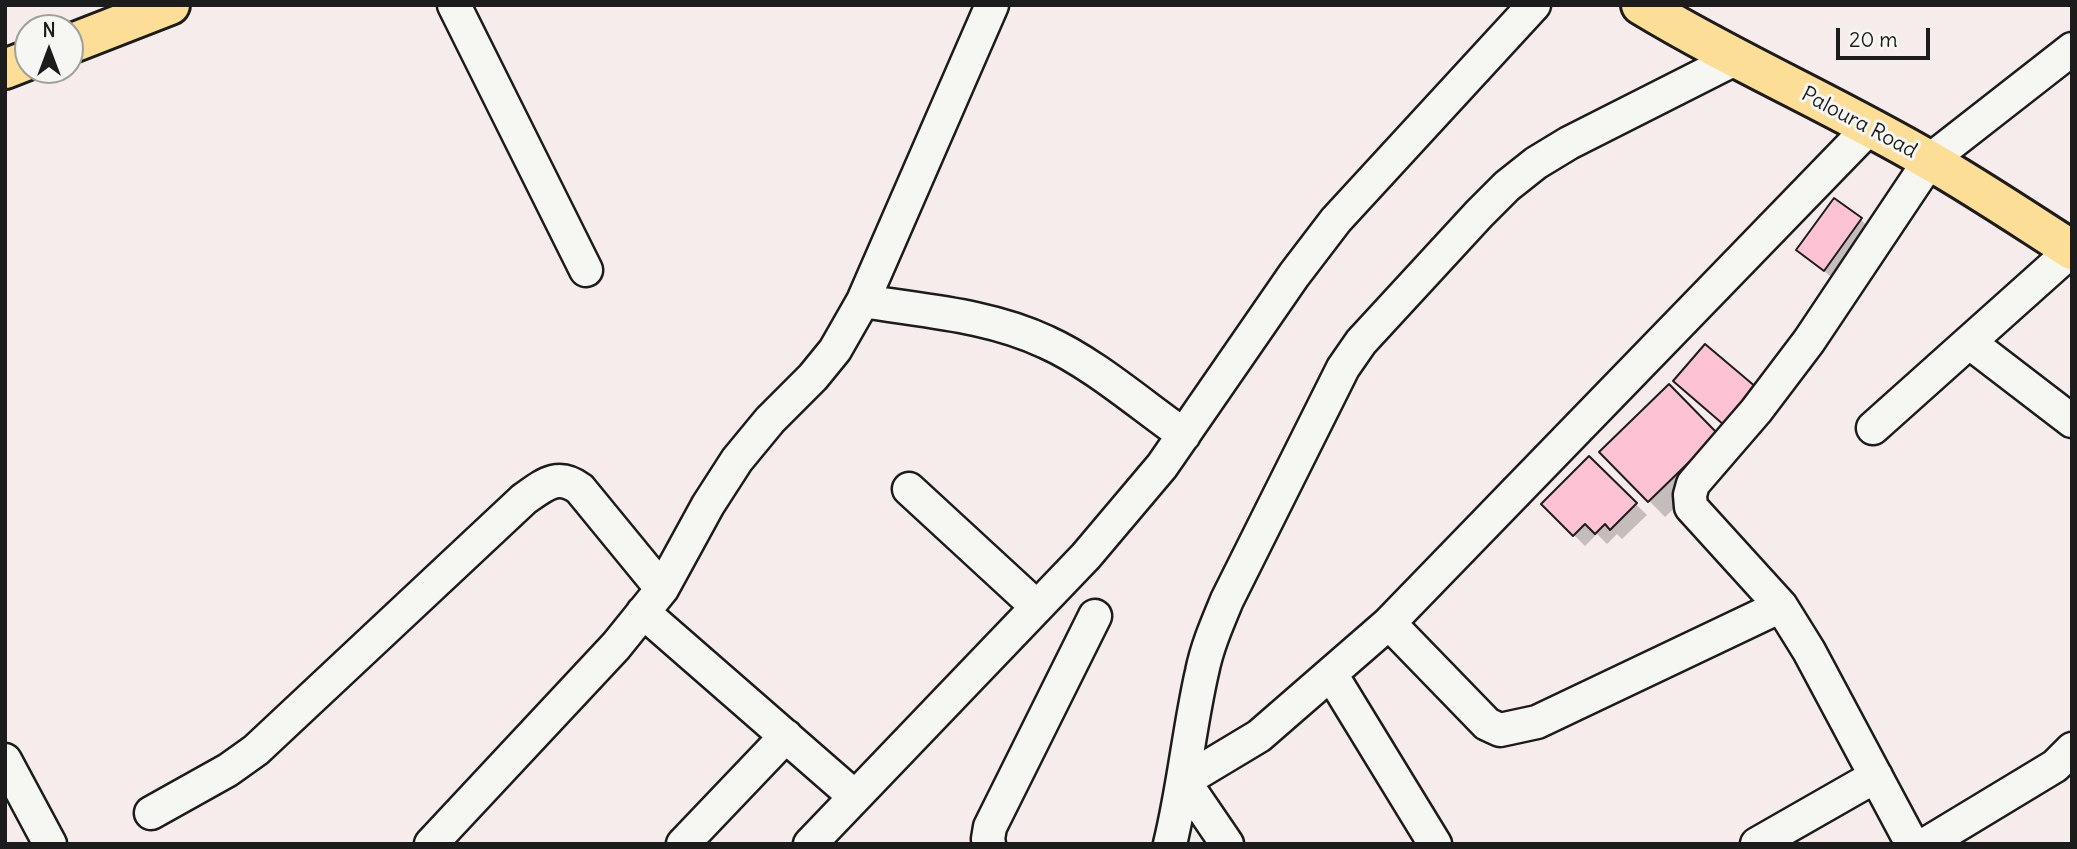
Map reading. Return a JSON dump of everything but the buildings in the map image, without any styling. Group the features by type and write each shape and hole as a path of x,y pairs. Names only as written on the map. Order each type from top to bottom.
{"main road":[{"path":"84,39 170,5"},
{"name":"Paloura Road","path":"1641,5 1735,59 1930,160 2072,250"}],"street":[{"path":"454,5 586,270"},
{"path":"431,844 616,646 652,601 737,460 835,350 863,301 992,5"},
{"path":"810,844 1125,512 1184,435 1294,275 1336,220 1534,5"},
{"path":"1912,844 1809,651 1781,606 1691,507 1690,495 1693,484 1756,411 1809,341 1930,160 2072,49"},
{"path":"1170,844 1184,781 1202,672 1223,610 1327,397 1362,342 1479,214 1507,186 1536,163 1569,143 1735,59"},
{"path":"1184,781 1259,736 1390,623 1869,128"},
{"path":"1873,428 2072,250"},
{"path":"863,301 985,321 1048,342 1184,435"},
{"path":"1969,342 2072,421"},
{"path":"152,813 228,770 256,750 524,499 546,484 560,480 570,481 580,489 652,601 786,736 854,796"},
{"path":"909,489 1037,607"},
{"path":"1390,623 1487,724 1500,730 1536,722 1781,606"},
{"path":"989,844 990,827 1095,617"},
{"path":"1331,674 1435,844"},
{"path":"683,844 786,736"},
{"path":"1926,844 2055,766 2072,749"},
{"path":"5,760 50,844"},
{"path":"1757,844 1876,776"},
{"path":"1184,781 1227,844"}]}
